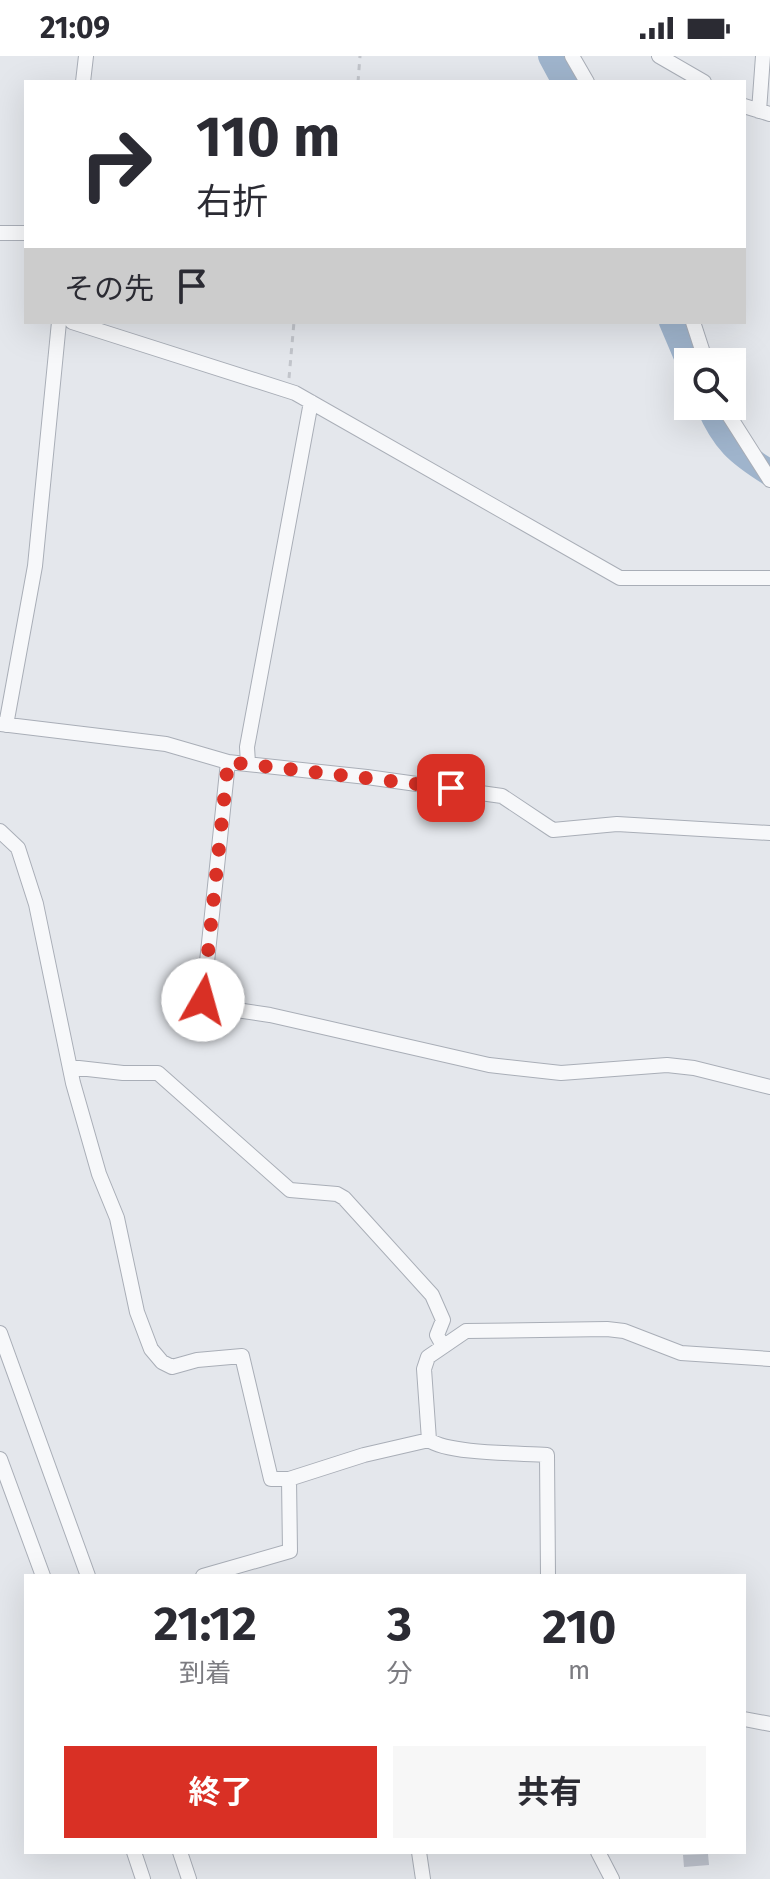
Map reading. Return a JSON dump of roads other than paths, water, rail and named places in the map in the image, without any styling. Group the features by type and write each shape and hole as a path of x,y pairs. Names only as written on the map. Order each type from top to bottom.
{"street":[{"path":"83,80 86,56"},
{"path":"572,56 586,80"},
{"path":"659,56 701,80"},
{"path":"763,56 764,112"},
{"path":"0,233 24,233"},
{"path":"59,324 35,566 3,725 166,744 228,762 502,796 553,830 617,824 770,833"},
{"path":"78,324 287,391 311,402 620,578 770,578"},
{"path":"694,324 701,348"},
{"path":"248,763 247,747 311,402"},
{"path":"732,420 770,480"},
{"path":"228,762 203,1000 216,1007 270,1015 489,1065 561,1073 667,1065 694,1068 770,1087"},
{"path":"0,831 18,848 36,904 70,1067 99,1174 117,1218 137,1312 151,1349 162,1362 172,1367 197,1360 242,1356 271,1479 289,1479 364,1455 429,1440 436,1445 464,1449 547,1455 548,1574"},
{"path":"70,1067 158,1073 290,1190 337,1194 344,1198 432,1295 443,1320 437,1335 443,1346"},
{"path":"429,1440 424,1369 428,1357 466,1331 607,1329 624,1331 681,1353 770,1359"},
{"path":"0,1333 87,1574"},
{"path":"0,1459 42,1574"},
{"path":"210,1574 290,1551 289,1479"},
{"path":"746,1719 770,1724"},
{"path":"135,1854 143,1879"},
{"path":"181,1854 189,1879"},
{"path":"419,1854 423,1879"},
{"path":"599,1854 612,1879"}],"waterway":[{"path":"551,56 564,80"},
{"path":"673,324 683,348"},
{"path":"716,420 733,445 770,473"}]}
